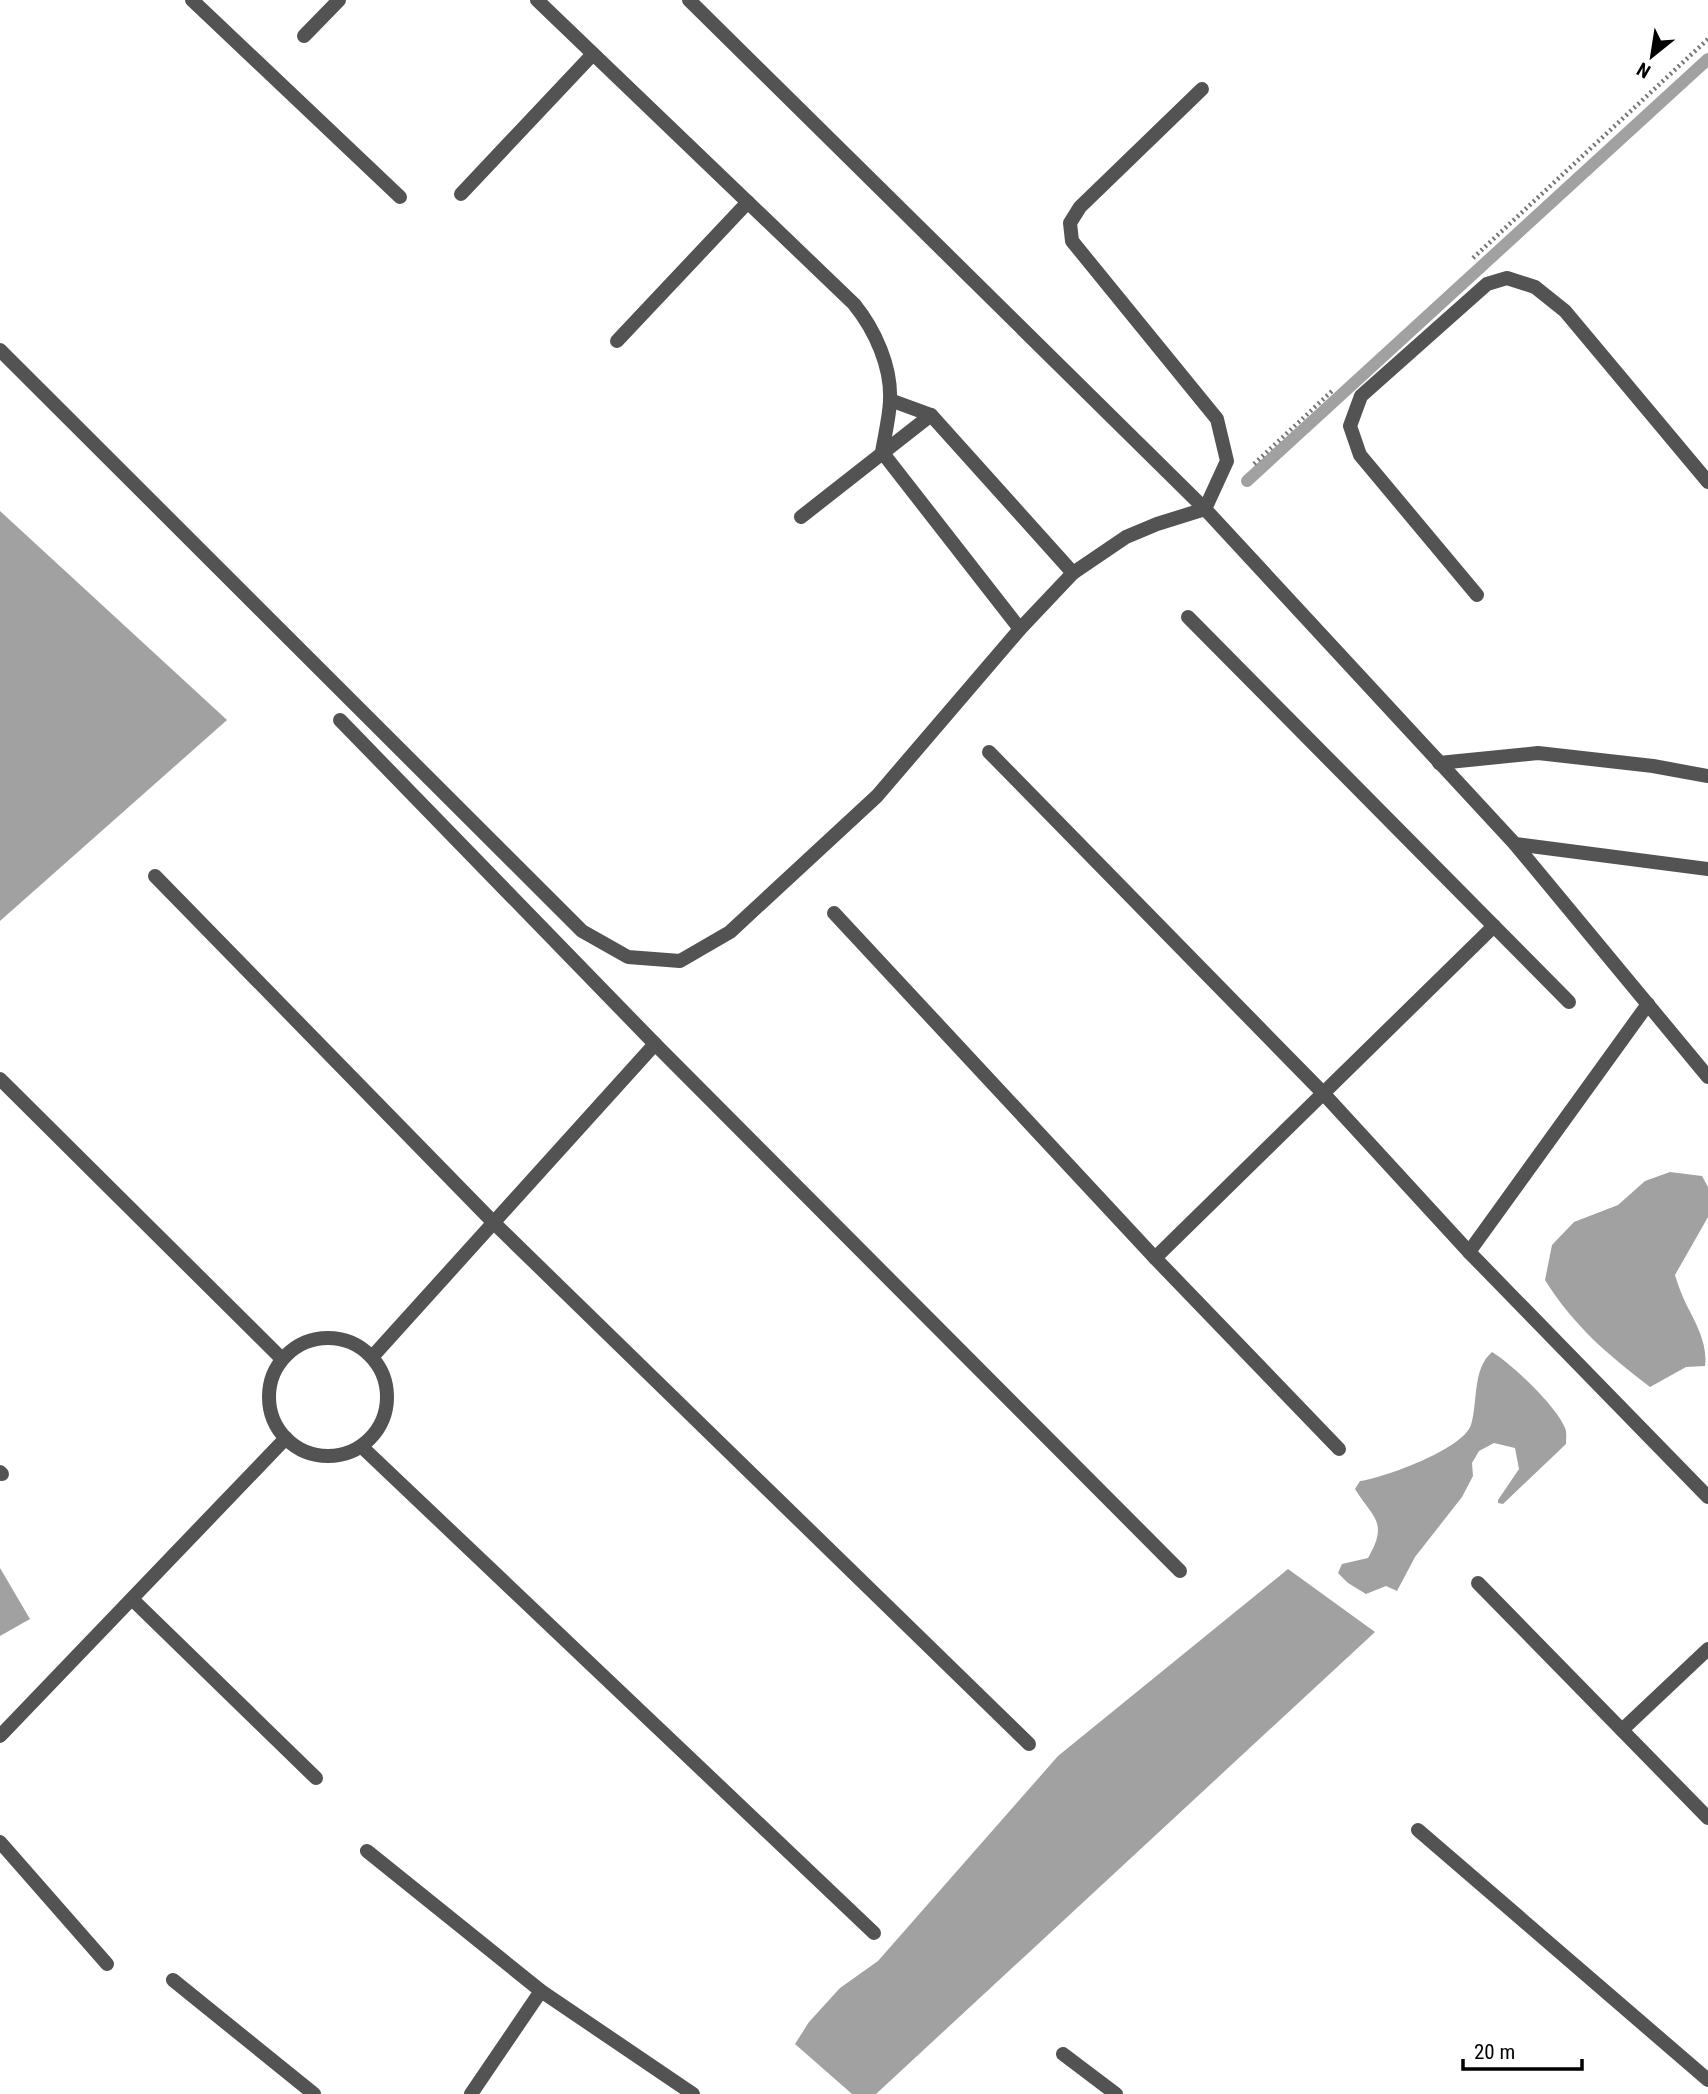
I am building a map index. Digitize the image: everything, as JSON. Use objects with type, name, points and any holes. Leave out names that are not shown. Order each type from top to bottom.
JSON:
[{"type":"street","points":[[192,0],[400,197]]},
{"type":"street","points":[[304,36],[339,0]]},
{"type":"street","points":[[537,0],[854,304],[869,323],[886,370],[890,400],[882,452],[1020,629]]},
{"type":"street","points":[[689,0],[1205,509],[1515,845],[1708,1077]]},
{"type":"street","points":[[461,194],[593,54]]},
{"type":"street","points":[[0,350],[582,932],[628,957],[680,961],[730,932],[877,796],[1020,629],[1073,573],[1126,537],[1205,509],[1227,461],[1217,419],[1072,241],[1070,223],[1080,206],[1202,89]]},
{"type":"street","points":[[617,341],[748,202]]},
{"type":"street","points":[[1477,594],[1360,455],[1350,426],[1361,396],[1487,284],[1507,278],[1525,284],[1535,288],[1565,311],[1708,482]]},
{"type":"street","points":[[890,400],[931,415],[1073,573]]},
{"type":"street","points":[[801,517],[931,415]]},
{"type":"street","points":[[1188,617],[1569,1002]]},
{"type":"street","points":[[340,720],[655,1045],[1180,1571]]},
{"type":"street","points":[[989,752],[1323,1093],[1469,1252],[1708,1497]]},
{"type":"street","points":[[1439,763],[1538,753],[1653,766],[1708,776]]},
{"type":"street","points":[[1515,845],[1708,869]]},
{"type":"street","points":[[155,876],[494,1223],[1029,1744]]},
{"type":"street","points":[[834,913],[1155,1258],[1339,1449]]},
{"type":"street","points":[[1155,1258],[1494,926]]},
{"type":"street","points":[[1469,1252],[1648,1004]]},
{"type":"street","points":[[373,1356],[655,1045]]},
{"type":"street","points":[[0,1079],[281,1359]]},
{"type":"street","points":[[309,1339],[344,1339],[373,1356],[388,1388],[384,1421],[362,1447],[330,1457],[296,1448],[273,1423],[268,1389],[281,1359],[309,1339]]},
{"type":"street","points":[[0,1736],[286,1438]]},
{"type":"street","points":[[362,1447],[874,1933]]},
{"type":"street","points":[[1478,1583],[1708,1818]]},
{"type":"street","points":[[133,1600],[316,1778]]},
{"type":"street","points":[[1622,1730],[1708,1649]]},
{"type":"street","points":[[1418,1830],[1708,2080]]},
{"type":"street","points":[[0,1842],[107,1964]]},
{"type":"street","points":[[367,1851],[541,1991],[693,2094]]},
{"type":"street","points":[[173,1980],[314,2094]]},
{"type":"street","points":[[471,2094],[541,1991]]},
{"type":"street","points":[[1063,2054],[1116,2094]]},
{"type":"shaded area","points":[[0,511],[227,720],[0,921]]},
{"type":"shaded area","points":[[1670,1172],[1702,1176],[1708,1187],[1708,1217],[1675,1275],[1700,1334],[1705,1350],[1705,1366],[1686,1367],[1650,1387],[1592,1338],[1545,1280],[1552,1245],[1574,1222],[1618,1205],[1645,1181]]},
{"type":"shaded area","points":[[1492,1352],[1522,1376],[1553,1409],[1566,1430],[1566,1444],[1503,1504],[1498,1503],[1498,1500],[1519,1469],[1515,1448],[1494,1443],[1479,1451],[1472,1463],[1473,1476],[1462,1497],[1415,1557],[1397,1591],[1386,1586],[1366,1594],[1338,1573],[1342,1564],[1368,1558],[1377,1536],[1378,1528],[1373,1514],[1355,1489],[1360,1481],[1422,1461],[1465,1434],[1471,1425],[1481,1367]]},
{"type":"shaded area","points":[[0,1568],[30,1619],[0,1636]]},
{"type":"shaded area","points":[[1288,1569],[1375,1632],[876,2094],[852,2094],[795,2044],[809,2022],[840,1988],[878,1961],[1058,1756]]},
{"type":"waterway","points":[[1247,481],[1708,59]]}]
